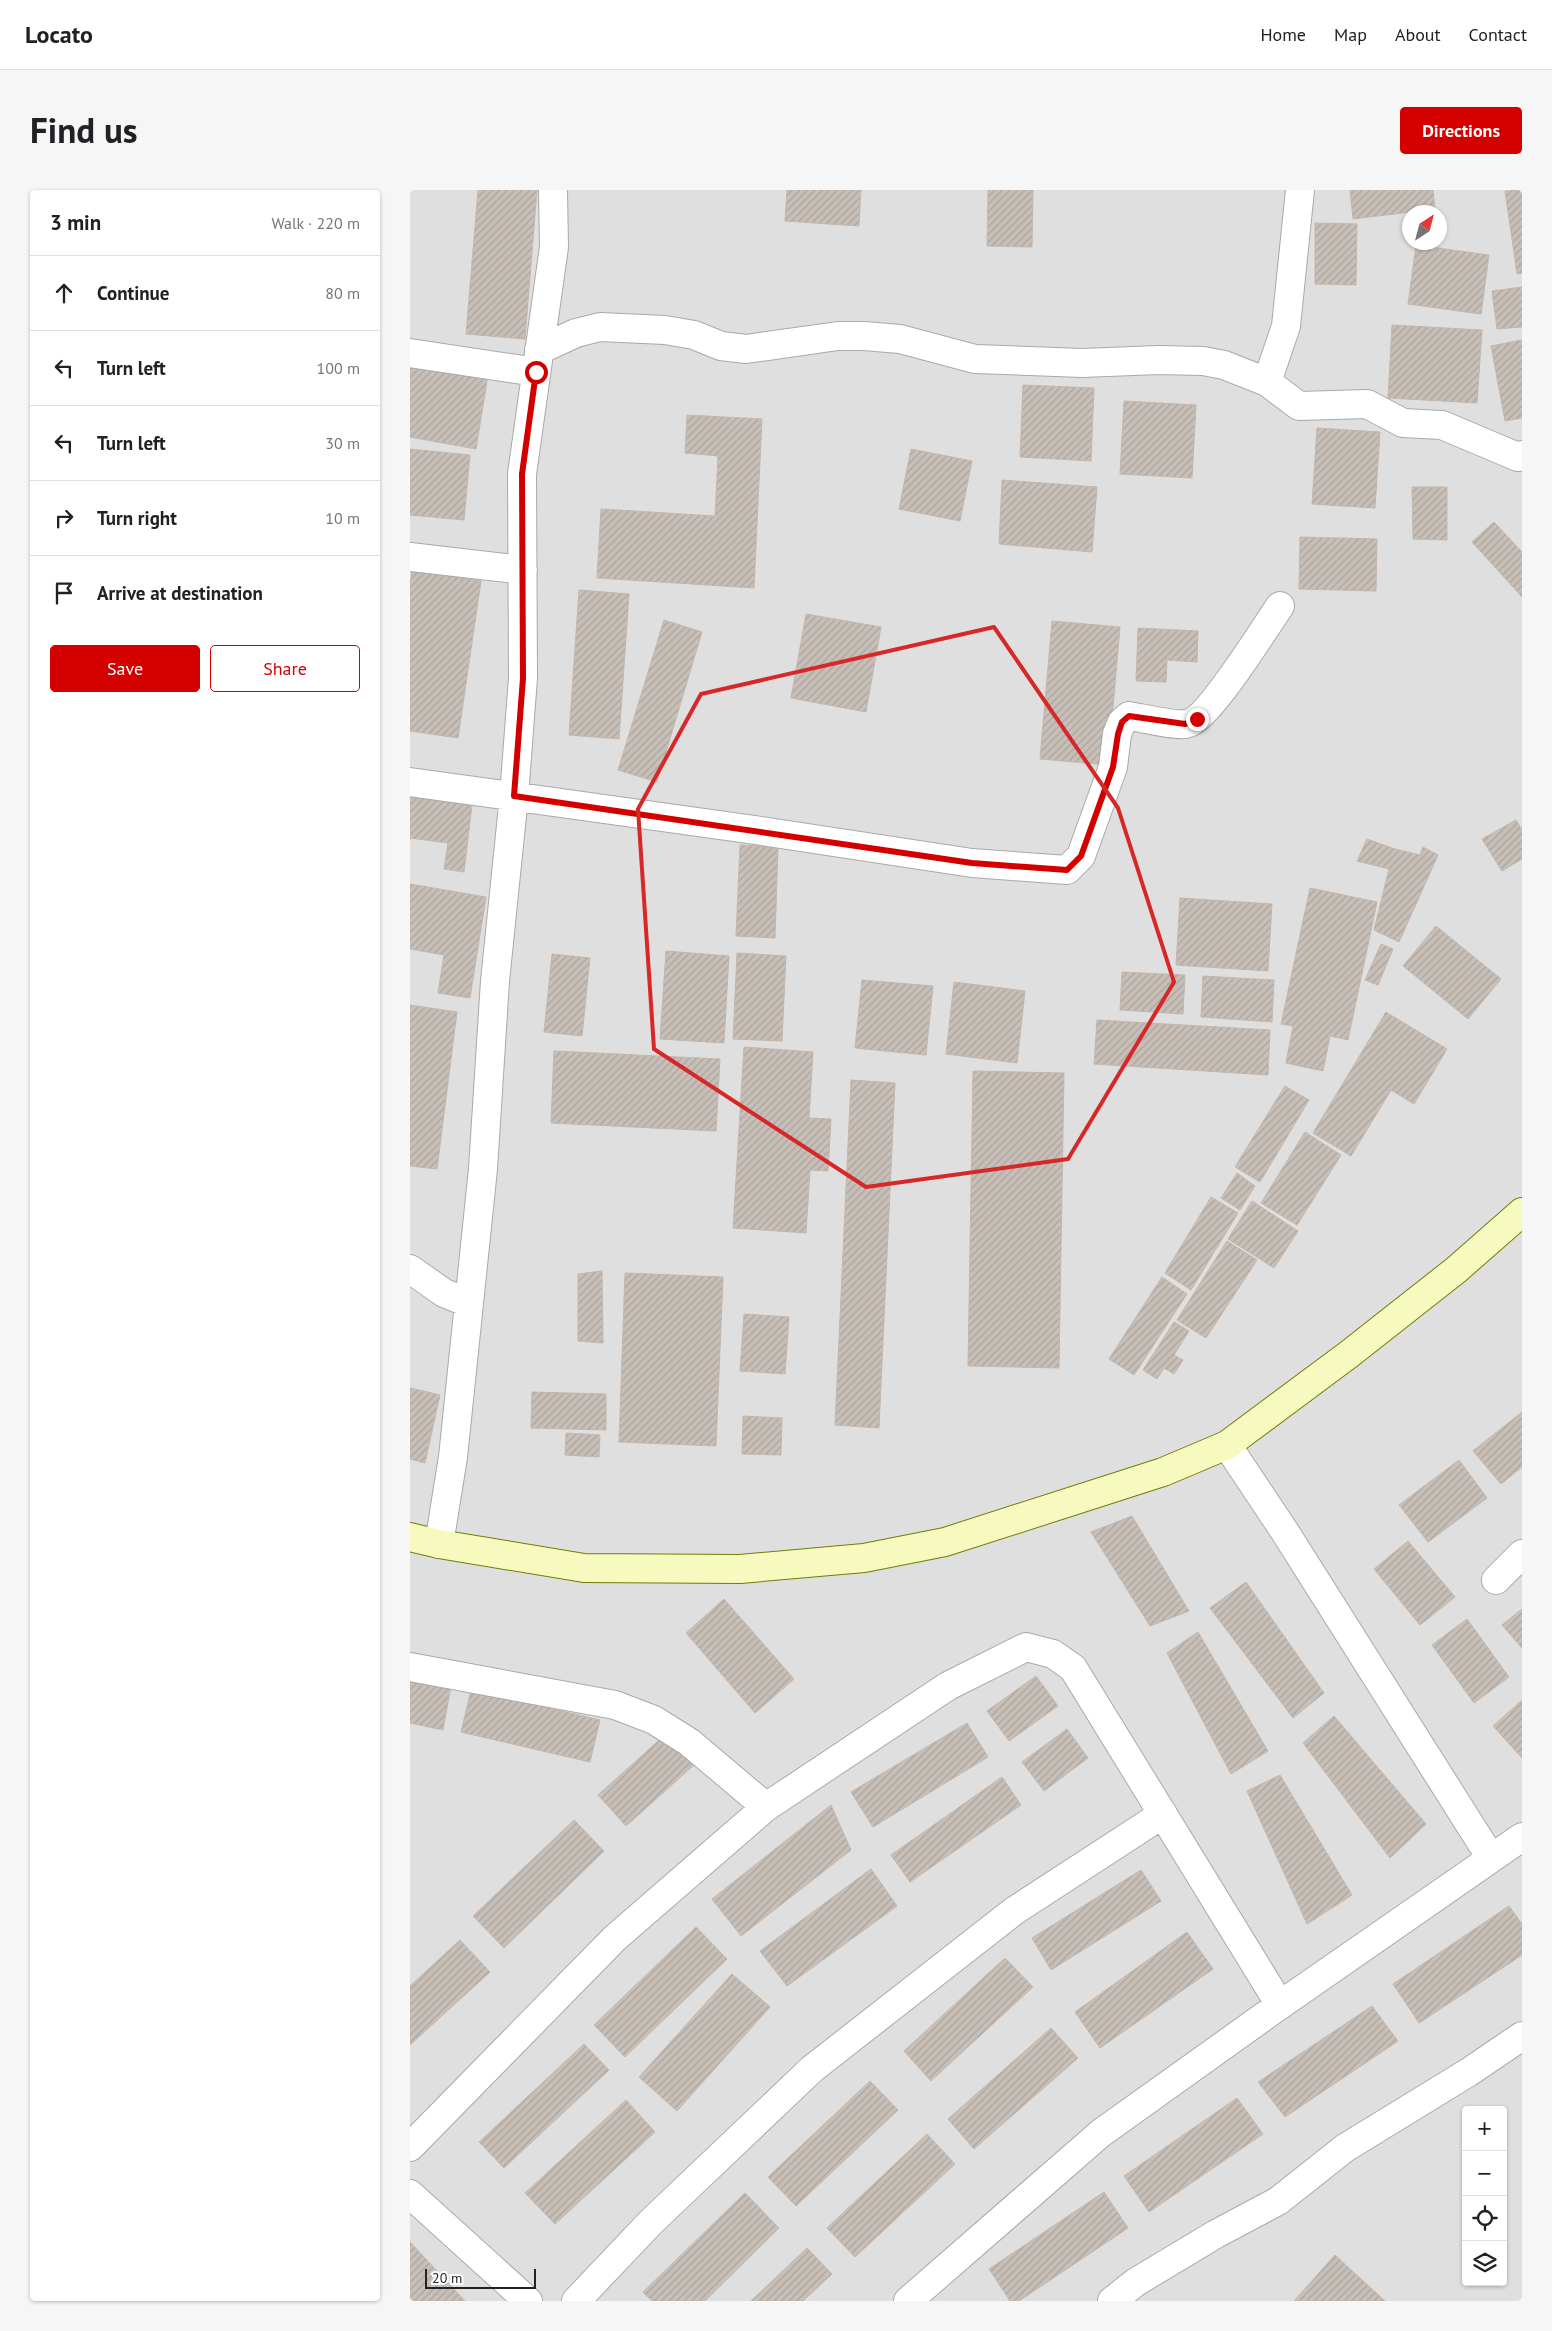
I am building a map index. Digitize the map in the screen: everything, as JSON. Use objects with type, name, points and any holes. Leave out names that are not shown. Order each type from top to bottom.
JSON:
[{"type":"main road","points":[[410,1536],[440,1544],[584,1568],[740,1569],[864,1558],[955,1539],[1163,1472],[1228,1445],[1348,1355],[1456,1270],[1522,1212]]},
{"type":"street","points":[[440,1544],[452,1457],[483,1169],[495,981],[514,796],[523,678],[522,474],[554,247],[553,190]]},
{"type":"street","points":[[1267,382],[1286,326],[1300,190]]},
{"type":"street","points":[[410,353],[538,361],[576,333],[600,327],[666,330],[694,335],[721,346],[746,349],[838,336],[864,336],[900,339],[975,359],[1082,363],[1159,360],[1203,361],[1224,365],[1267,382],[1299,406],[1367,404],[1403,423],[1442,425],[1518,457],[1522,455]]},
{"type":"street","points":[[410,557],[523,570]]},
{"type":"street","points":[[410,782],[972,863],[1067,870],[1081,856],[1113,767],[1118,734],[1122,722],[1129,716],[1185,724],[1197,719],[1241,664],[1280,606]]},
{"type":"street","points":[[410,1269],[444,1292],[469,1303]]},
{"type":"street","points":[[1228,1445],[1491,1858]]},
{"type":"street","points":[[1496,1580],[1522,1554]]},
{"type":"street","points":[[410,2147],[615,1938],[766,1807],[948,1686],[1026,1647],[1053,1654],[1073,1668],[1280,2005]]},
{"type":"street","points":[[410,1667],[615,1705],[654,1720],[690,1742],[766,1807]]},
{"type":"street","points":[[576,2301],[651,2222],[812,2069],[1014,1911],[1163,1814]]},
{"type":"street","points":[[908,2301],[1101,2133],[1280,2005],[1522,1837]]},
{"type":"street","points":[[1112,2301],[1144,2277],[1216,2234],[1278,2201],[1345,2148],[1469,2072],[1522,2036]]},
{"type":"street","points":[[410,2194],[528,2301]]},
{"type":"highlighted area","points":[[994,627],[1118,808],[1174,982],[1068,1159],[866,1187],[654,1049],[638,809],[701,694]]},
{"type":"shaded area","points":[[410,190],[1522,190],[1522,2301],[410,2301]]},
{"type":"building","points":[[478,190],[537,190],[525,339],[466,334]]},
{"type":"building","points":[[787,190],[861,190],[859,226],[785,221]]},
{"type":"building","points":[[988,190],[1033,190],[1032,247],[987,246]]},
{"type":"building","points":[[1350,190],[1433,190],[1435,205],[1402,205],[1402,213],[1353,219]]},
{"type":"building","points":[[1522,190],[1522,273],[1517,274],[1505,191]]},
{"type":"building","points":[[1315,223],[1357,224],[1356,285],[1315,284]]},
{"type":"building","points":[[1447,249],[1489,255],[1481,314],[1408,304],[1415,250]]},
{"type":"building","points":[[1522,287],[1522,327],[1497,329],[1492,291]]},
{"type":"building","points":[[1392,325],[1482,330],[1477,403],[1388,398]]},
{"type":"building","points":[[1522,340],[1522,418],[1505,421],[1491,346]]},
{"type":"building","points":[[410,362],[488,375],[476,449],[410,437]]},
{"type":"building","points":[[1023,385],[1094,388],[1091,461],[1020,457]]},
{"type":"building","points":[[1124,401],[1196,405],[1192,478],[1120,474]]},
{"type":"building","points":[[687,415],[762,419],[754,588],[597,578],[601,509],[715,516],[718,456],[685,453]]},
{"type":"building","points":[[1317,428],[1380,432],[1375,508],[1312,504]]},
{"type":"building","points":[[410,449],[470,455],[464,520],[410,515]]},
{"type":"building","points":[[911,449],[972,461],[960,521],[899,509]]},
{"type":"building","points":[[1002,480],[1097,487],[1092,552],[999,544]]},
{"type":"building","points":[[1412,487],[1447,487],[1447,540],[1413,539]]},
{"type":"building","points":[[1494,522],[1522,552],[1522,597],[1472,542]]},
{"type":"building","points":[[1300,537],[1377,539],[1376,591],[1299,589]]},
{"type":"building","points":[[412,570],[481,581],[458,738],[410,731],[410,587]]},
{"type":"building","points":[[579,590],[629,594],[619,739],[569,735]]},
{"type":"building","points":[[806,614],[881,627],[866,712],[791,698]]},
{"type":"building","points":[[664,620],[702,632],[657,782],[618,770]]},
{"type":"building","points":[[1052,621],[1120,627],[1108,765],[1040,759]]},
{"type":"building","points":[[1138,628],[1198,631],[1197,662],[1167,660],[1166,682],[1136,681]]},
{"type":"building","points":[[410,797],[472,805],[464,872],[444,869],[448,843],[410,838]]},
{"type":"building","points":[[1516,820],[1522,830],[1522,859],[1502,871],[1482,839]]},
{"type":"building","points":[[1367,839],[1420,855],[1423,847],[1438,855],[1399,942],[1374,930],[1389,869],[1357,861]]},
{"type":"building","points":[[740,845],[778,847],[775,938],[736,936]]},
{"type":"building","points":[[410,884],[486,897],[470,998],[438,993],[444,955],[410,949]]},
{"type":"building","points":[[1310,888],[1377,902],[1348,1040],[1330,1036],[1323,1071],[1286,1063],[1293,1026],[1281,1024]]},
{"type":"building","points":[[1180,898],[1272,904],[1268,971],[1176,965]]},
{"type":"building","points":[[1436,926],[1501,979],[1468,1019],[1403,966]]},
{"type":"building","points":[[1381,944],[1393,949],[1378,985],[1365,980]]},
{"type":"building","points":[[666,951],[729,956],[724,1043],[660,1039]]},
{"type":"building","points":[[737,953],[786,956],[782,1041],[733,1039]]},
{"type":"building","points":[[552,954],[590,958],[582,1036],[544,1032]]},
{"type":"building","points":[[1122,972],[1185,975],[1183,1014],[1120,1010]]},
{"type":"building","points":[[1203,976],[1274,980],[1272,1022],[1201,1017]]},
{"type":"building","points":[[862,980],[933,986],[926,1055],[855,1048]]},
{"type":"building","points":[[954,982],[1025,991],[1017,1063],[946,1054]]},
{"type":"building","points":[[410,1005],[457,1012],[437,1169],[410,1166]]},
{"type":"building","points":[[1386,1012],[1447,1049],[1414,1104],[1391,1090],[1351,1156],[1313,1133]]},
{"type":"building","points":[[1097,1020],[1270,1030],[1268,1075],[1094,1064]]},
{"type":"building","points":[[744,1047],[813,1052],[809,1118],[831,1119],[828,1171],[810,1170],[806,1233],[733,1228]]},
{"type":"building","points":[[554,1051],[720,1059],[716,1131],[551,1123]]},
{"type":"building","points":[[973,1071],[1064,1073],[1059,1368],[968,1366]]},
{"type":"building","points":[[851,1080],[895,1083],[879,1428],[835,1425]]},
{"type":"building","points":[[1285,1086],[1309,1100],[1260,1182],[1235,1167]]},
{"type":"building","points":[[1305,1132],[1341,1155],[1297,1225],[1261,1203]]},
{"type":"building","points":[[1237,1173],[1255,1186],[1240,1210],[1221,1198]]},
{"type":"building","points":[[1211,1197],[1238,1213],[1191,1290],[1165,1273]]},
{"type":"building","points":[[1252,1201],[1298,1231],[1274,1268],[1228,1239]]},
{"type":"building","points":[[1227,1241],[1257,1260],[1206,1338],[1177,1320]]},
{"type":"building","points":[[602,1271],[603,1343],[578,1341],[578,1274]]},
{"type":"building","points":[[625,1273],[723,1277],[716,1446],[619,1442]]},
{"type":"building","points":[[1162,1277],[1187,1294],[1134,1375],[1109,1359]]},
{"type":"building","points":[[744,1314],[789,1317],[785,1374],[740,1371]]},
{"type":"building","points":[[1174,1322],[1189,1331],[1174,1355],[1183,1360],[1174,1374],[1164,1368],[1157,1379],[1143,1370]]},
{"type":"building","points":[[410,1388],[440,1395],[425,1463],[410,1459]]},
{"type":"building","points":[[532,1392],[606,1394],[606,1430],[531,1428]]},
{"type":"building","points":[[1522,1412],[1522,1467],[1501,1484],[1473,1451]]},
{"type":"building","points":[[743,1416],[782,1418],[781,1455],[742,1454]]},
{"type":"building","points":[[566,1433],[600,1435],[599,1457],[565,1455]]},
{"type":"building","points":[[1459,1460],[1487,1498],[1428,1542],[1399,1505]]},
{"type":"building","points":[[1132,1516],[1189,1611],[1150,1626],[1091,1532]]},
{"type":"building","points":[[1408,1541],[1455,1597],[1420,1625],[1374,1569]]},
{"type":"building","points":[[1246,1582],[1324,1693],[1293,1718],[1210,1608]]},
{"type":"building","points":[[724,1599],[794,1679],[755,1713],[686,1633]]},
{"type":"building","points":[[1522,1609],[1522,1648],[1502,1625]]},
{"type":"building","points":[[1467,1619],[1509,1677],[1474,1703],[1432,1645]]},
{"type":"building","points":[[1198,1632],[1268,1751],[1231,1774],[1167,1653]]},
{"type":"building","points":[[1036,1676],[1058,1706],[1009,1741],[987,1711]]},
{"type":"building","points":[[410,1678],[451,1686],[443,1730],[410,1723]]},
{"type":"building","points":[[471,1690],[600,1720],[590,1762],[461,1732]]},
{"type":"building","points":[[1522,1700],[1522,1758],[1493,1726]]},
{"type":"building","points":[[1334,1716],[1426,1824],[1390,1858],[1303,1743]]},
{"type":"building","points":[[967,1723],[988,1757],[873,1827],[851,1792]]},
{"type":"building","points":[[1067,1729],[1088,1758],[1044,1791],[1022,1762]]},
{"type":"building","points":[[666,1734],[694,1765],[626,1826],[598,1795]]},
{"type":"building","points":[[1280,1775],[1352,1895],[1307,1924],[1247,1791]]},
{"type":"building","points":[[1002,1777],[1021,1805],[910,1882],[891,1855]]},
{"type":"building","points":[[831,1805],[851,1850],[741,1936],[712,1899]]},
{"type":"building","points":[[574,1820],[604,1851],[504,1948],[473,1916]]},
{"type":"building","points":[[871,1869],[897,1906],[787,1986],[760,1951]]},
{"type":"building","points":[[1141,1870],[1161,1901],[1051,1970],[1032,1938]]},
{"type":"building","points":[[1509,1906],[1522,1924],[1522,1955],[1419,2023],[1393,1984]]},
{"type":"building","points":[[696,1927],[727,1959],[625,2057],[594,2025]]},
{"type":"building","points":[[1187,1932],[1213,1969],[1100,2048],[1075,2012]]},
{"type":"building","points":[[460,1940],[490,1972],[410,2045],[410,1986]]},
{"type":"building","points":[[1005,1958],[1033,1987],[931,2081],[904,2051]]},
{"type":"building","points":[[732,1974],[770,2007],[677,2111],[639,2077]]},
{"type":"building","points":[[1372,2006],[1398,2041],[1285,2117],[1258,2082]]},
{"type":"building","points":[[1051,2028],[1078,2058],[974,2149],[948,2119]]},
{"type":"building","points":[[584,2044],[609,2070],[504,2168],[479,2142]]},
{"type":"building","points":[[870,2081],[898,2110],[796,2206],[768,2177]]},
{"type":"building","points":[[1237,2098],[1263,2134],[1149,2212],[1124,2176]]},
{"type":"building","points":[[626,2100],[655,2132],[555,2224],[525,2193]]},
{"type":"building","points":[[927,2134],[955,2164],[855,2257],[827,2228]]},
{"type":"building","points":[[1104,2192],[1128,2228],[1019,2301],[1010,2301],[989,2269]]},
{"type":"building","points":[[745,2193],[779,2228],[705,2301],[652,2301],[643,2292]]},
{"type":"building","points":[[410,2242],[465,2301],[410,2301]]},
{"type":"building","points":[[807,2248],[832,2274],[803,2301],[751,2301]]},
{"type":"building","points":[[1335,2255],[1385,2301],[1294,2301]]},
{"type":"route","points":[[536,372],[522,474],[523,678],[514,796],[972,863],[1067,870],[1081,856],[1113,767],[1118,734],[1122,722],[1129,716],[1185,724],[1197,719]]}]
